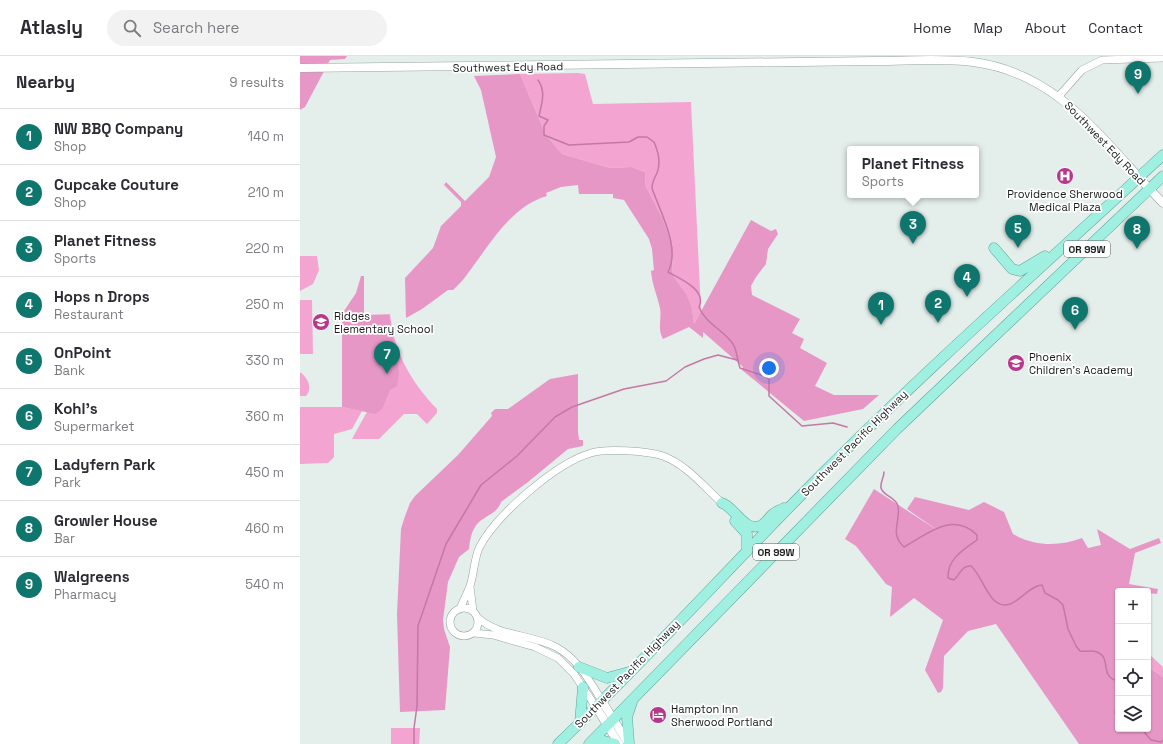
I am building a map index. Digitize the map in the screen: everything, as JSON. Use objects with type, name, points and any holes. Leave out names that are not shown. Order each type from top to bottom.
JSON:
[{"type":"highway","name":"Southwest Pacific Highway","points":[[558,744],[599,704],[747,550],[902,395],[1051,256],[1163,155]]},
{"type":"highway","name":"Southwest Pacific Highway","points":[[589,744],[893,434],[1163,176]]},
{"type":"highway","points":[[994,248],[1012,269],[1020,271],[1026,270],[1042,257],[1051,256]]},
{"type":"highway","points":[[722,503],[726,505],[744,523],[754,527],[762,525],[772,514],[793,504]]},
{"type":"highway","points":[[722,503],[721,507],[747,534],[747,550]]},
{"type":"highway","points":[[579,666],[607,678],[629,672]]},
{"type":"highway","points":[[580,723],[583,687]]},
{"type":"highway","points":[[626,744],[627,717],[632,700]]},
{"type":"highway","points":[[589,744],[604,742],[615,744]]},
{"type":"main road","name":"Southwest Edy Road","points":[[300,68],[959,61],[987,64],[1016,73],[1032,80],[1059,96],[1081,115],[1163,203]]},
{"type":"main road","points":[[599,704],[626,744]]},
{"type":"street","points":[[1059,96],[1082,70],[1102,60],[1163,58]]},
{"type":"street","points":[[599,704],[563,662],[542,649],[493,635],[474,633],[463,637],[457,635],[452,630],[451,617],[460,608],[470,587],[479,549],[493,526],[511,508],[551,474],[590,453],[644,452],[662,456],[686,470],[722,503]]},
{"type":"street","points":[[470,587],[473,611]]},
{"type":"street","points":[[460,608],[469,608],[478,618],[492,628],[556,648],[579,666],[599,704]]},
{"type":"street","points":[[474,633],[478,626],[478,618]]},
{"type":"shaded area","points":[[300,56],[347,56],[345,59],[330,60],[305,107],[300,110]]},
{"type":"shaded area","points":[[520,74],[585,74],[593,104],[691,102],[701,311],[694,324],[692,308],[687,295],[672,274],[673,247],[662,217],[646,187],[645,172],[631,167],[610,168],[562,154],[546,135]]},
{"type":"shaded area","points":[[520,74],[546,135],[562,154],[610,168],[631,167],[645,172],[646,187],[662,217],[673,247],[672,274],[687,295],[692,308],[694,324],[751,220],[771,231],[776,229],[778,234],[768,249],[766,264],[751,286],[752,295],[800,319],[792,333],[804,339],[800,348],[827,363],[815,386],[834,395],[879,395],[863,409],[804,421],[742,370],[743,367],[703,332],[703,338],[689,327],[663,339],[660,331],[660,308],[653,285],[651,271],[654,270],[652,249],[649,239],[624,200],[613,198],[613,194],[579,194],[578,185],[561,187],[546,193],[547,196],[533,202],[521,210],[499,231],[462,281],[453,290],[448,290],[422,309],[406,318],[405,278],[433,248],[441,226],[461,206],[461,202],[444,185],[446,182],[465,201],[489,177],[496,157],[481,90],[474,76]]},
{"type":"shaded area","points":[[300,256],[317,256],[319,270],[313,284],[300,291]]},
{"type":"shaded area","points":[[361,276],[364,276],[364,315],[389,315],[399,373],[397,386],[390,390],[382,409],[375,414],[342,407],[342,314],[356,293]]},
{"type":"shaded area","points":[[300,300],[312,300],[313,354],[300,354]]},
{"type":"shaded area","points":[[390,314],[395,341],[405,366],[419,388],[437,409],[437,413],[427,424],[417,414],[404,414],[379,439],[352,439],[368,410],[364,315]]},
{"type":"shaded area","points":[[300,372],[309,383],[309,390],[306,396],[300,396]]},
{"type":"shaded area","points":[[578,374],[578,431],[579,440],[583,440],[583,446],[568,449],[501,502],[494,512],[478,523],[472,532],[469,549],[459,557],[448,582],[443,620],[444,629],[450,647],[445,710],[400,712],[397,614],[401,529],[410,503],[415,496],[458,455],[492,416],[491,413],[495,409],[508,409],[550,379]]},
{"type":"shaded area","points":[[300,407],[342,407],[362,411],[352,429],[334,434],[334,457],[328,463],[300,464]]},
{"type":"shaded area","points":[[874,489],[940,532],[907,509],[915,497],[969,510],[984,502],[1004,512],[1013,534],[1038,543],[1056,544],[1082,538],[1088,548],[1101,545],[1097,529],[1130,549],[1159,538],[1161,543],[1135,553],[1129,584],[1158,589],[1157,594],[1151,593],[1151,588],[1115,588],[1115,732],[1151,732],[1151,669],[1163,677],[1163,744],[1079,744],[996,624],[968,631],[944,656],[943,688],[941,692],[938,693],[925,670],[943,620],[914,598],[890,617],[892,587],[886,584],[856,546],[845,539]]},
{"type":"shaded area","points":[[1151,656],[1163,667],[1163,677],[1151,669]]},
{"type":"shaded area","points":[[391,728],[420,728],[419,744],[391,744]]},
{"type":"waterway","points":[[538,80],[543,93],[539,116],[548,120],[544,126],[544,135],[569,145],[629,142],[638,137],[647,137],[654,142],[658,153],[659,165],[652,188],[671,241],[672,252],[668,272],[686,282],[696,290],[699,295],[699,307],[705,317],[732,342],[740,368],[767,377],[769,380],[769,396],[802,426],[833,423],[847,427]]},
{"type":"waterway","points":[[414,744],[414,728],[417,706],[418,626],[446,544],[481,485],[517,456],[555,417],[572,407],[624,389],[666,381],[685,367],[718,355],[737,360]]},
{"type":"waterway","points":[[884,472],[881,488],[884,493],[897,503],[899,512],[896,532],[897,537],[904,547],[940,527],[959,525],[968,528],[977,535],[977,540],[957,555],[953,560],[948,571],[948,578],[954,580],[963,568],[971,566],[976,571],[992,598],[997,603],[1003,605],[1014,602],[1033,588],[1042,585],[1045,593],[1058,600],[1063,605],[1068,629],[1076,646],[1080,651],[1095,651],[1102,655],[1109,675],[1115,680]]},
{"type":"waterway","points":[[1145,732],[1151,740],[1161,742],[1163,740]]},
{"type":"place","name":"Walgreens","points":[[1138,94]]},
{"type":"place","name":"Providence Sherwood Medical Plaza","points":[[1065,176]]},
{"type":"place","name":"Planet Fitness","points":[[913,244]]},
{"type":"place","name":"OnPoint","points":[[1018,248]]},
{"type":"place","name":"Growler House","points":[[1137,249]]},
{"type":"place","name":"Hops n Drops","points":[[967,297]]},
{"type":"place","name":"Ridges Elementary School","points":[[321,322]]},
{"type":"place","name":"Cupcake Couture","points":[[938,323]]},
{"type":"place","name":"NW BBQ Company","points":[[881,325]]},
{"type":"place","name":"Kohl's","points":[[1075,330]]},
{"type":"place","name":"Phoenix Children's Academy","points":[[1016,363]]},
{"type":"place","name":"Ladyfern Park","points":[[387,374]]},
{"type":"place","name":"Hampton Inn Sherwood Portland","points":[[658,715]]}]
